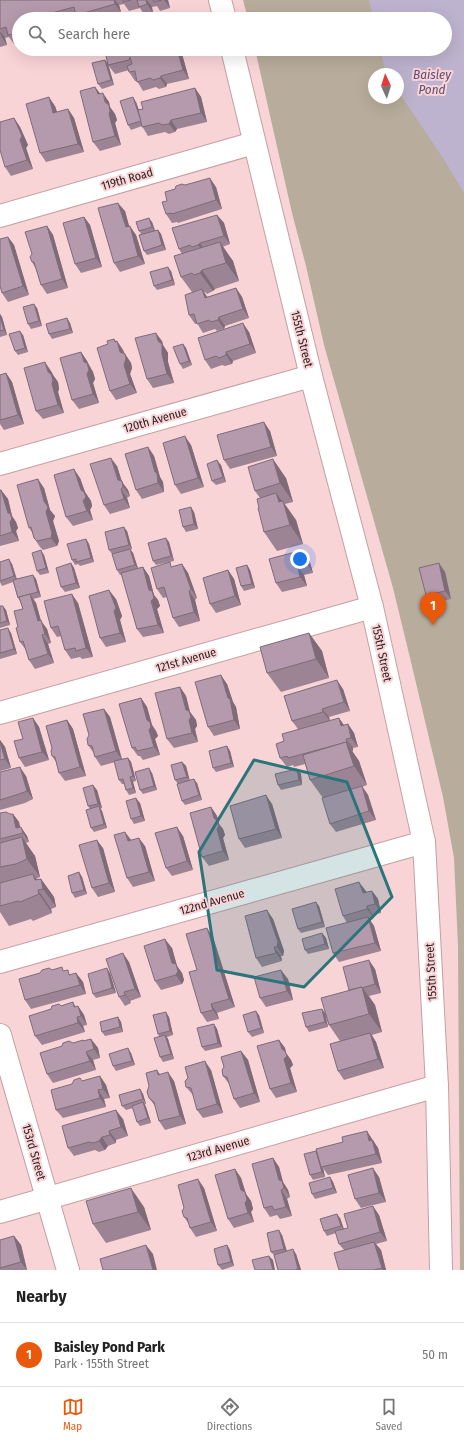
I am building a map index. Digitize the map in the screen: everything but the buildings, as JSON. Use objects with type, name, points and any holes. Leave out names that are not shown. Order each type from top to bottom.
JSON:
[{"type":"street","points":[[220,0],[223,12]]},
{"type":"street","name":"155th Street","points":[[234,56],[311,376],[372,607],[424,842],[437,1086],[441,1270]]},
{"type":"street","name":"119th Road","points":[[0,216],[254,143]]},
{"type":"street","name":"120th Avenue","points":[[0,464],[311,376]]},
{"type":"street","name":"121st Avenue","points":[[0,713],[372,607]]},
{"type":"street","name":"122nd Avenue","points":[[0,962],[424,842]]},
{"type":"street","name":"153rd Street","points":[[0,1035],[68,1270]]},
{"type":"street","name":"123rd Avenue","points":[[0,1212],[437,1086]]},
{"type":"highlighted area","points":[[254,760],[347,782],[392,897],[304,987],[217,970],[199,852]]},
{"type":"shaded area","points":[[243,0],[464,0],[464,1270],[460,1270],[458,946],[454,858],[443,797],[393,588],[324,345],[292,213],[257,56],[452,56],[452,12],[246,12]]},
{"type":"water","name":"Baisley Pond","points":[[369,0],[464,0],[464,193],[445,161],[404,100],[404,68],[385,68],[382,56],[452,56],[452,12],[372,12]]},
{"type":"place","name":"Baisley Pond Park","points":[[433,625]]}]
